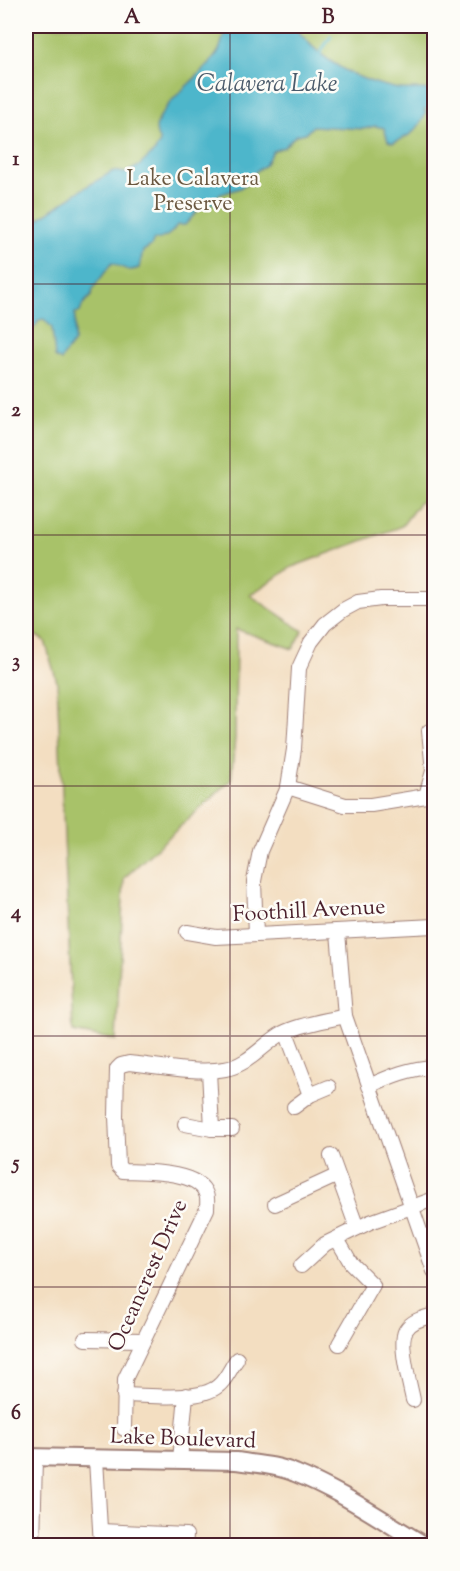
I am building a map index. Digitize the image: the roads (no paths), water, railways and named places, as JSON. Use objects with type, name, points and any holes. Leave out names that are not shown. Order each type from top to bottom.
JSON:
[{"type":"main road","name":"Lake Boulevard","points":[[30,1458],[236,1461],[294,1472],[327,1487],[426,1545]]},
{"type":"street","points":[[256,935],[254,881],[260,851],[288,787],[294,749],[299,668],[310,642],[325,624],[358,603],[381,599],[435,599]]},
{"type":"street","points":[[288,787],[345,805],[371,806],[426,796],[433,771],[429,731]]},
{"type":"street","name":"Foothill Avenue","points":[[187,932],[216,937],[435,926]]},
{"type":"street","points":[[338,932],[345,1016],[435,1271]]},
{"type":"street","points":[[212,1129],[209,1071],[241,1064],[252,1057],[268,1041],[286,1032],[345,1016]]},
{"type":"street","points":[[286,1032],[310,1095]]},
{"type":"street","name":"Oceancrest Drive","points":[[124,1429],[125,1379],[207,1209],[206,1193],[201,1186],[178,1174],[121,1169],[118,1166],[117,1069],[129,1063],[209,1071]]},
{"type":"street","points":[[369,1086],[400,1072],[435,1067]]},
{"type":"street","points":[[294,1107],[310,1095],[329,1087]]},
{"type":"street","points":[[185,1124],[212,1129],[232,1129]]},
{"type":"street","points":[[331,1156],[336,1176],[357,1228]]},
{"type":"street","points":[[275,1204],[336,1176]]},
{"type":"street","points":[[301,1266],[326,1244],[357,1228],[435,1198]]},
{"type":"street","points":[[336,1239],[351,1263],[373,1285],[339,1344]]},
{"type":"street","points":[[412,1400],[402,1340],[406,1330],[418,1320],[435,1315]]},
{"type":"street","points":[[85,1339],[143,1340]]},
{"type":"street","points":[[123,1395],[208,1393],[220,1385],[237,1359]]},
{"type":"street","points":[[180,1460],[186,1395]]},
{"type":"street","points":[[30,1458],[29,1524],[33,1545]]},
{"type":"street","points":[[96,1459],[101,1545]]},
{"type":"street","points":[[101,1531],[186,1534],[185,1545]]},
{"type":"street","points":[[431,1545],[435,1540]]},
{"type":"water","name":"Calavera Lake","points":[[227,26],[294,26],[322,55],[356,76],[396,89],[429,90],[428,104],[424,110],[426,113],[413,132],[393,143],[388,141],[384,128],[375,126],[364,129],[313,126],[306,133],[296,135],[284,147],[273,151],[265,165],[255,172],[251,180],[240,188],[218,195],[214,203],[203,205],[185,225],[177,225],[167,236],[154,240],[151,246],[143,251],[139,268],[128,270],[112,263],[94,287],[80,312],[75,313],[74,342],[61,361],[55,357],[52,328],[44,319],[39,320],[32,329],[26,330],[26,228],[113,171],[126,173],[139,166],[155,151],[160,142],[156,129],[162,114],[176,96],[211,61],[219,49]]},
{"type":"waterway","points":[[319,55],[331,36]]},
{"type":"waterway","points":[[428,104],[434,105]]},
{"type":"park label","name":"Lake Calavera Preserve","points":[[193,192]]}]
